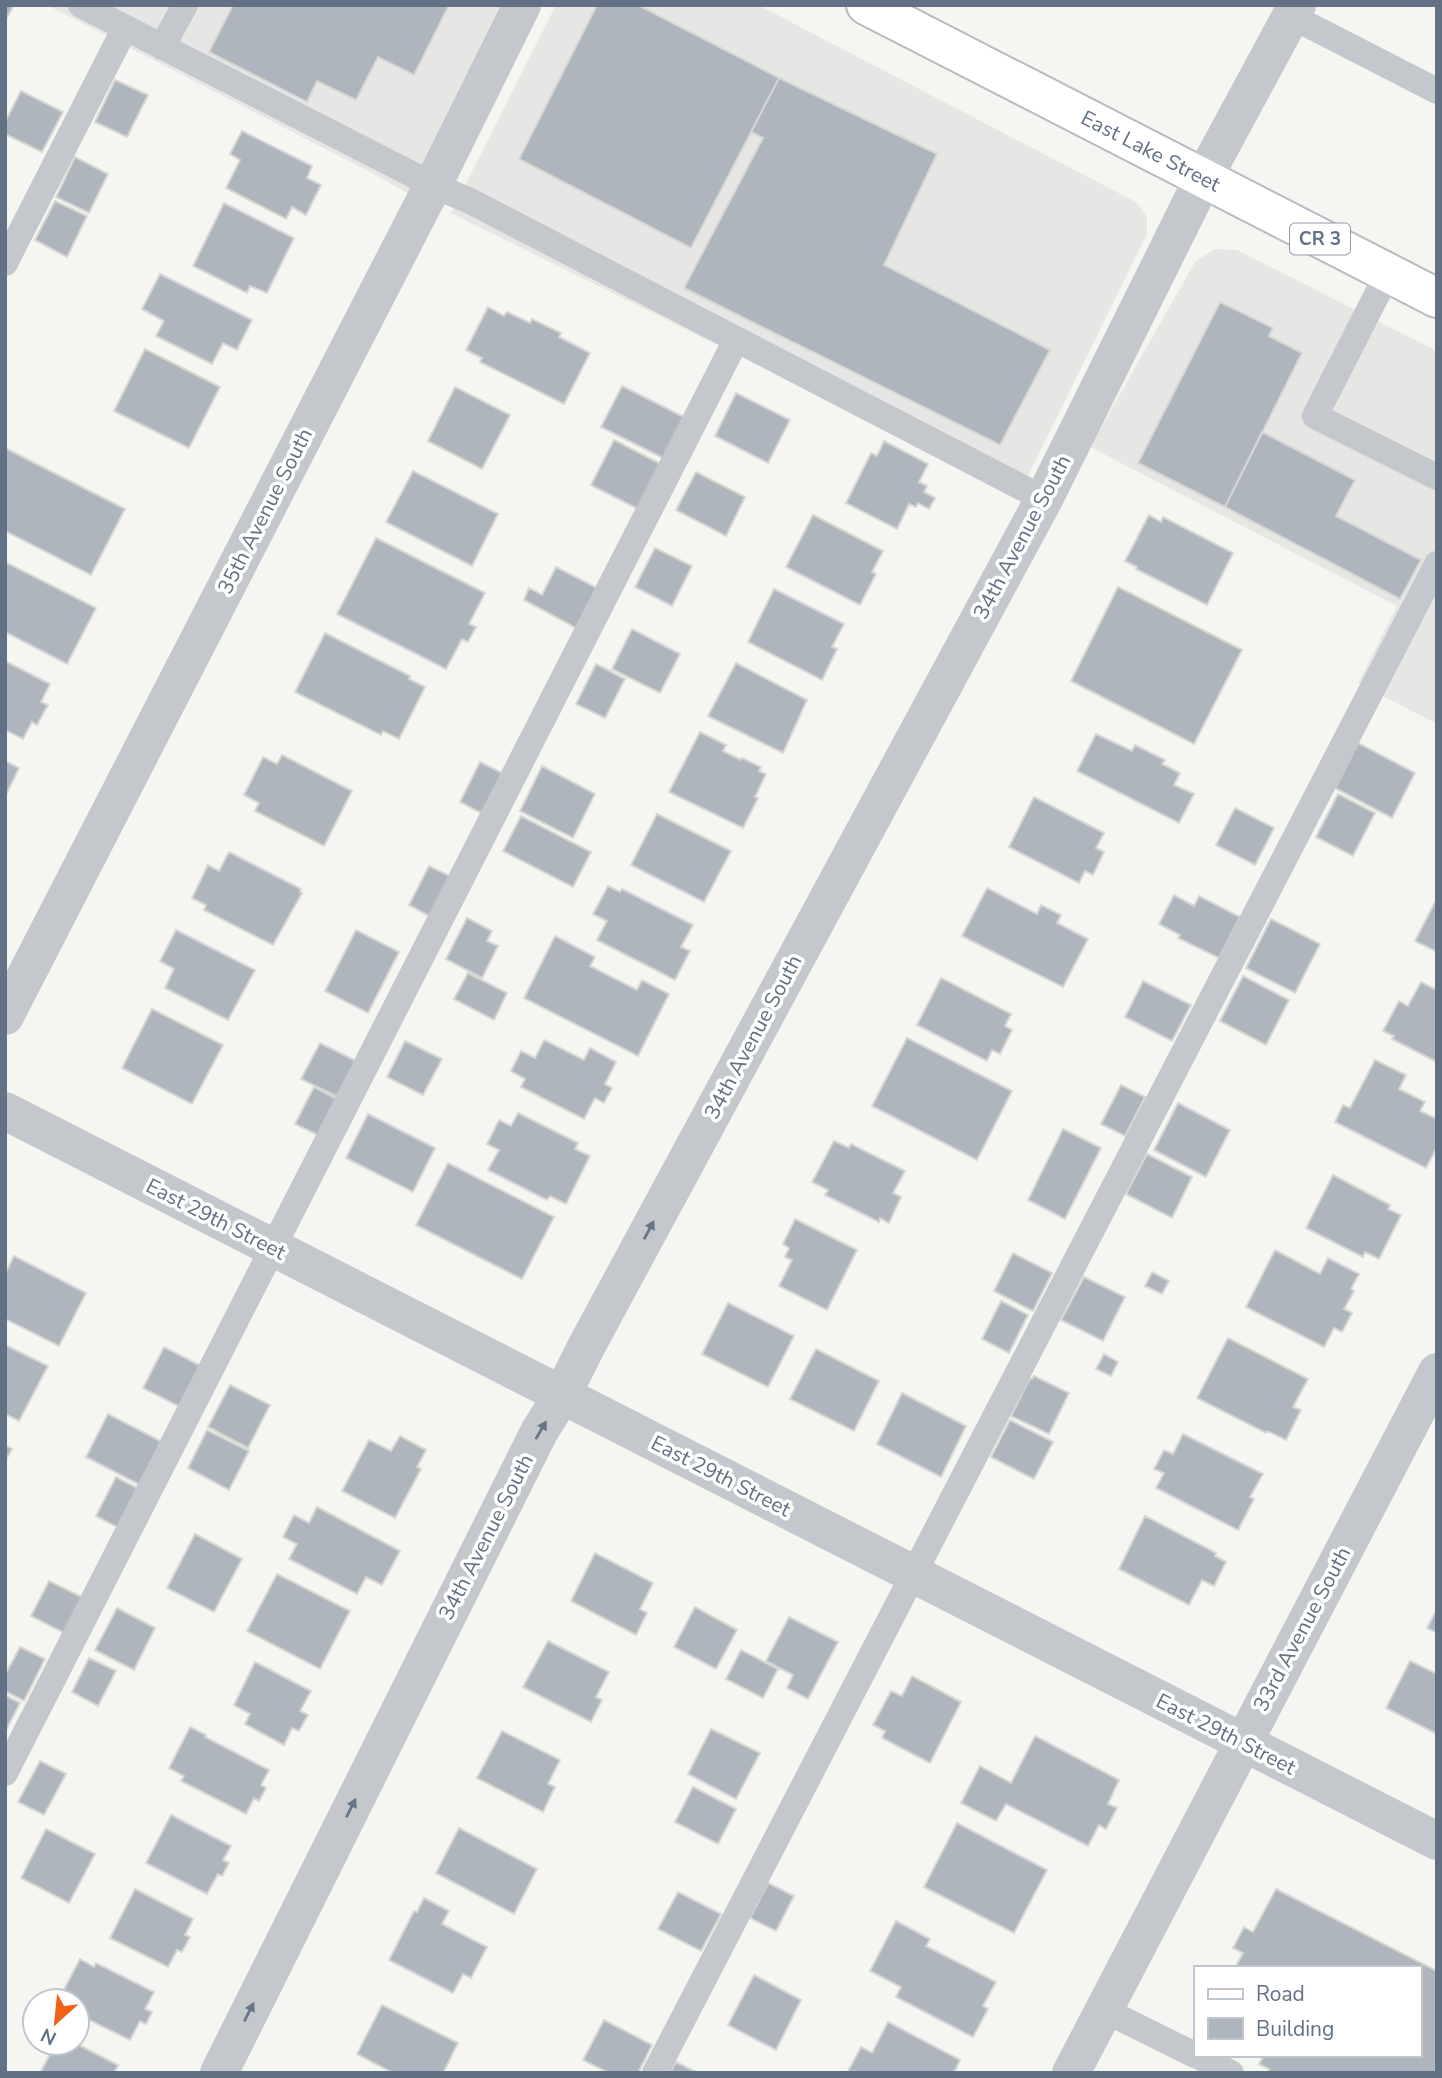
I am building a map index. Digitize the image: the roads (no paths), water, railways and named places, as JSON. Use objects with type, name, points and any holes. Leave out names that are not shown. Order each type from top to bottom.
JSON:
[{"type":"main road","name":"East Lake Street","points":[[866,5],[1437,298]]},
{"type":"street","name":"35th Avenue South","points":[[5,1016],[433,185],[522,5]]},
{"type":"street","name":"34th Avenue South","points":[[219,2073],[533,1444],[562,1395],[1044,499],[1203,179],[1294,11]]},
{"type":"street","name":"East 29th Street","points":[[5,1111],[1437,1841]]},
{"type":"street","name":"33rd Avenue South","points":[[1071,2073],[1437,1373]]},
{"type":"lane","points":[[80,5],[433,185],[470,201],[1044,499]]},
{"type":"lane","points":[[162,47],[185,5]]},
{"type":"lane","points":[[1294,11],[1437,91]]},
{"type":"lane","points":[[5,263],[125,28]]},
{"type":"lane","points":[[1388,273],[1315,415],[1437,477]]},
{"type":"lane","points":[[5,1773],[736,340]]},
{"type":"lane","points":[[655,2073],[1437,564]]},
{"type":"lane","points":[[1104,2010],[1194,2054]]},
{"type":"lane","points":[[1200,2057],[1231,2073]]}]
